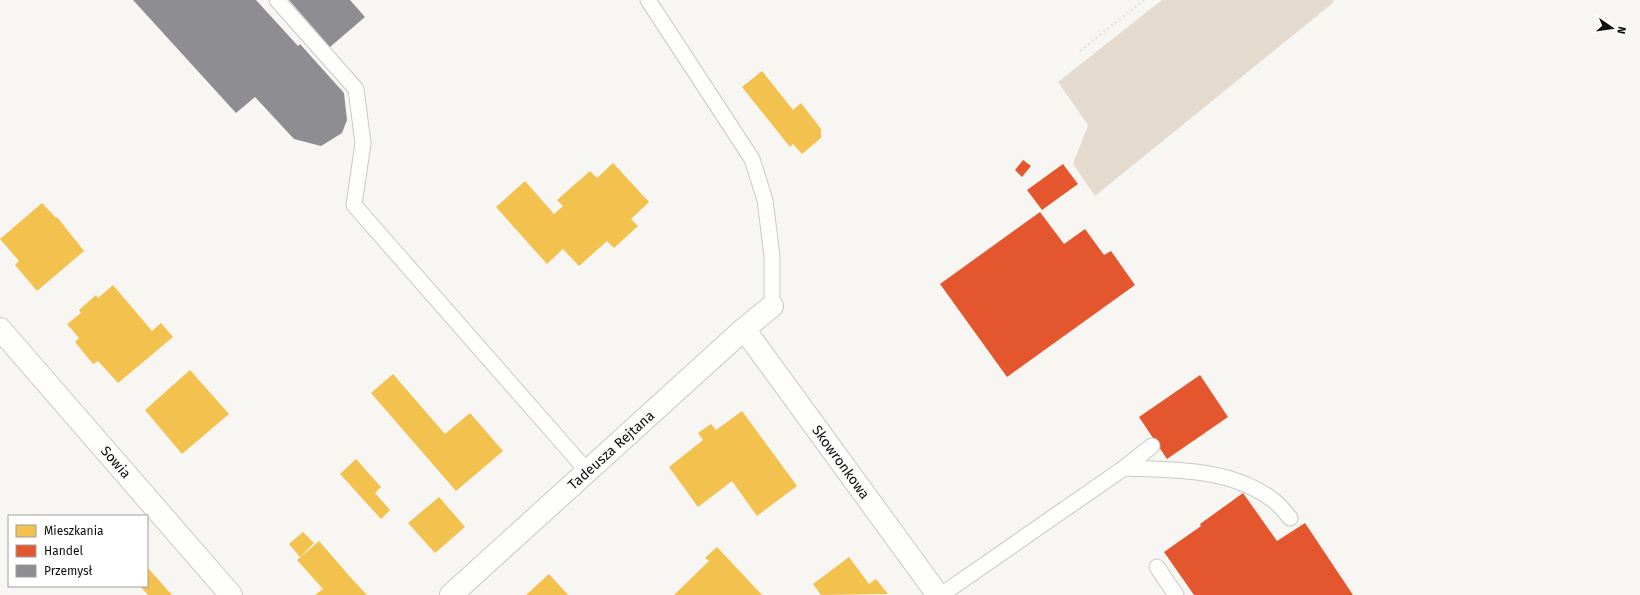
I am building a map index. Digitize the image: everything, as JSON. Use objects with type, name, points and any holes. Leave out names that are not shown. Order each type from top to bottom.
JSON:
[{"type":"street","name":"Tadeusza Rejtana","points":[[451,595],[744,329],[772,306]]},
{"type":"street","name":"Sowia","points":[[0,328],[231,595]]},
{"type":"street","name":"Skowronkowa","points":[[744,329],[939,595]]},
{"type":"lane","points":[[276,0],[356,89],[362,143],[354,205],[588,472]]},
{"type":"lane","points":[[648,0],[752,159],[765,200],[772,256],[772,306]]},
{"type":"lane","points":[[939,595],[1124,468],[1152,446]]},
{"type":"lane","points":[[1124,468],[1196,472],[1219,475],[1242,482],[1259,490],[1275,502],[1290,518]]},
{"type":"lane","points":[[1157,567],[1176,595]]},
{"type":"path","points":[[1080,51],[1144,0]]},
{"type":"shaded area","points":[[1162,0],[1333,0],[1334,2],[1095,196],[1073,164],[1088,125],[1058,82]]},
{"type":"building: Mieszkania","points":[[762,71],[793,110],[801,103],[821,129],[821,138],[802,154],[793,144],[790,147],[742,87]]},
{"type":"building: Mieszkania","points":[[613,163],[649,202],[631,219],[638,226],[614,248],[607,241],[579,266],[563,249],[547,264],[496,207],[525,181],[554,214],[563,206],[557,200],[590,171],[597,178]]},
{"type":"building: Mieszkania","points":[[42,203],[56,218],[57,217],[84,251],[37,291],[15,265],[19,261],[0,239]]},
{"type":"building: Mieszkania","points":[[113,285],[152,331],[161,323],[173,337],[118,383],[98,361],[93,364],[75,342],[79,338],[67,324],[81,313],[79,310],[96,295],[98,298]]},
{"type":"building: Mieszkania","points":[[190,370],[229,414],[182,454],[145,410]]},
{"type":"building: Mieszkania","points":[[393,374],[445,434],[470,413],[503,451],[456,491],[371,393]]},
{"type":"building: Mieszkania","points":[[742,411],[797,486],[757,516],[732,481],[698,507],[669,467],[703,440],[698,433],[711,424],[716,430]]},
{"type":"building: Mieszkania","points":[[356,459],[381,487],[375,493],[390,510],[381,519],[340,474]]},
{"type":"building: Mieszkania","points":[[439,497],[465,527],[435,553],[408,523]]},
{"type":"building: Mieszkania","points":[[303,532],[314,543],[300,557],[289,544]]},
{"type":"building: Mieszkania","points":[[319,541],[367,595],[315,595],[323,589],[297,560]]},
{"type":"building: Mieszkania","points":[[717,547],[762,595],[674,595],[709,561],[705,558]]},
{"type":"building: Mieszkania","points":[[849,557],[869,584],[876,579],[888,594],[821,595],[813,584]]},
{"type":"building: Mieszkania","points":[[148,568],[172,595],[148,595],[141,587],[148,587]]},
{"type":"building: Mieszkania","points":[[549,574],[568,595],[526,595]]},
{"type":"building: Handel","points":[[1023,160],[1031,166],[1022,177],[1015,170]]},
{"type":"building: Handel","points":[[1063,164],[1078,184],[1042,210],[1027,190]]},
{"type":"building: Handel","points":[[1040,212],[1064,244],[1085,229],[1104,255],[1111,251],[1135,285],[1007,377],[940,284]]},
{"type":"building: Handel","points":[[1200,375],[1228,417],[1167,459],[1139,417]]},
{"type":"building: Handel","points":[[1243,493],[1277,541],[1305,523],[1353,595],[1194,595],[1164,552],[1201,526],[1200,524]]},
{"type":"building: Przemysł","points":[[133,0],[256,0],[298,46],[300,44],[344,93],[347,120],[342,133],[321,146],[294,139],[255,97],[236,113]]},
{"type":"building: Przemysł","points":[[289,0],[350,0],[365,17],[330,47]]}]
